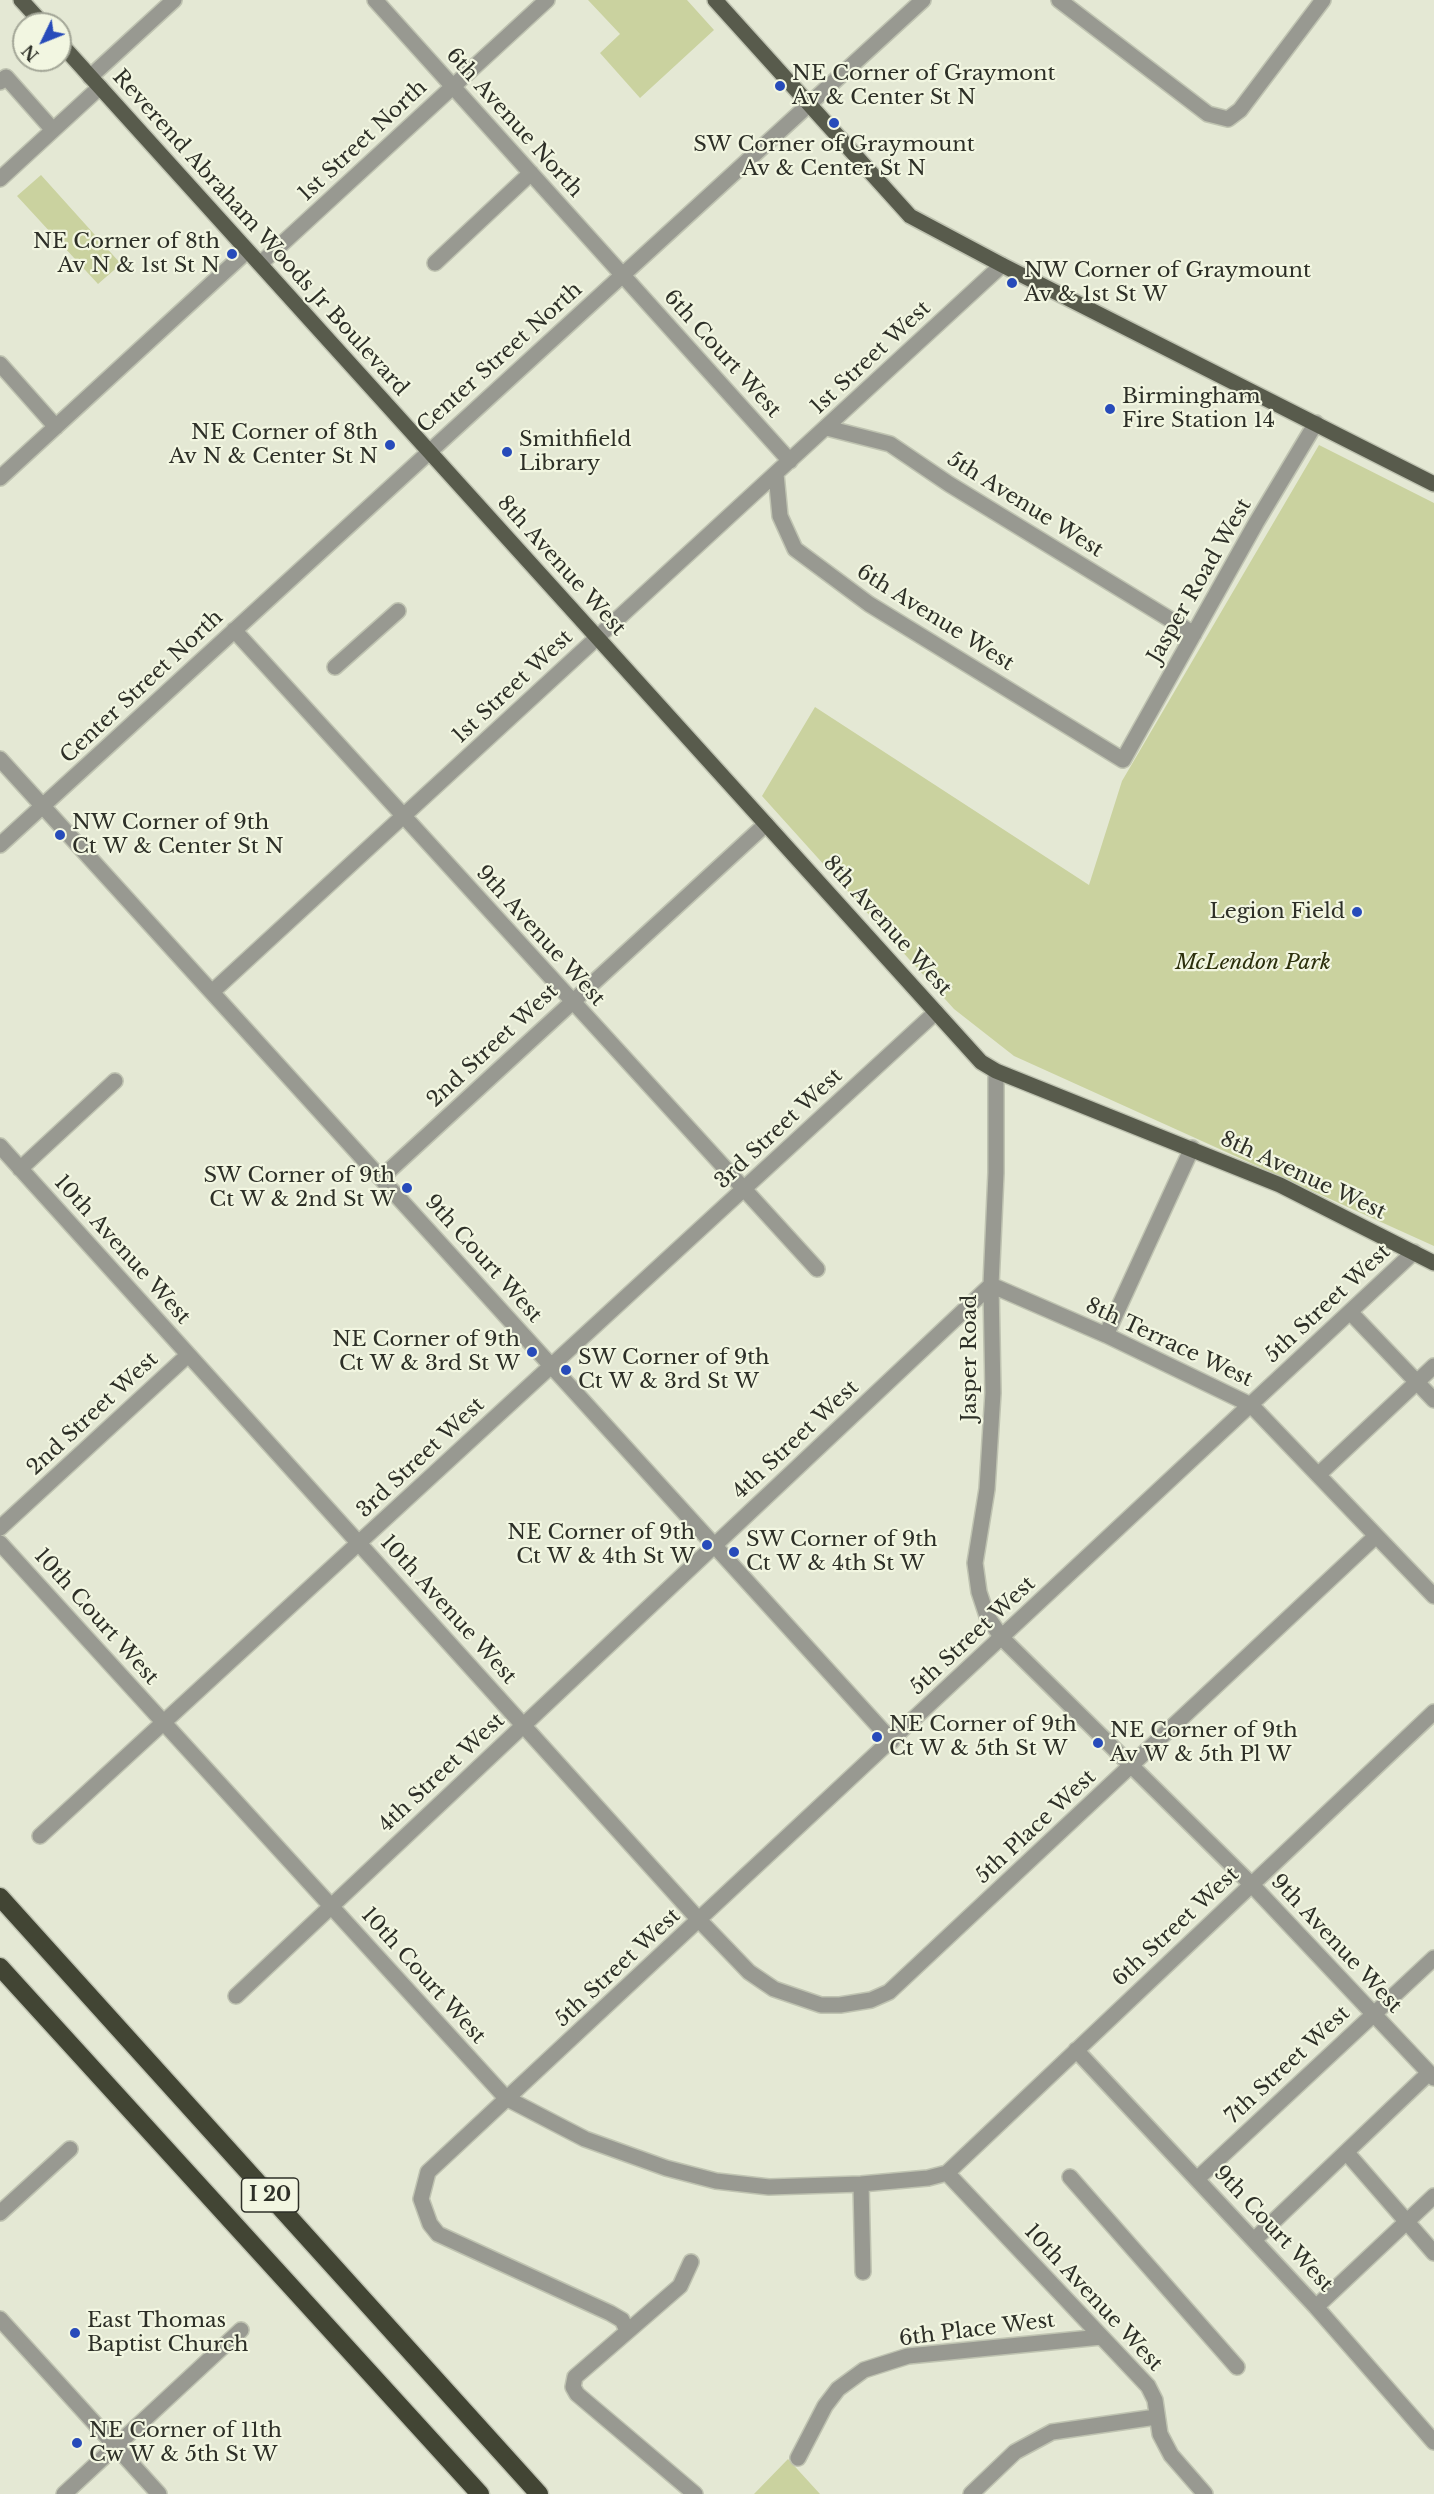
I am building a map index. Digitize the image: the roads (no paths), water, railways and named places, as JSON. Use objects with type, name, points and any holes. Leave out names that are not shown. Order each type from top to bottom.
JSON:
[{"type":"highway","name":"I 20","points":[[0,1897],[538,2491]]},
{"type":"highway","name":"I 20","points":[[0,1967],[480,2494]]},
{"type":"highway","points":[[405,2412],[465,2494]]},
{"type":"main road","points":[[21,0],[32,12]]},
{"type":"main road","points":[[715,0],[910,216],[1434,484]]},
{"type":"main road","name":"Reverend Abraham Woods Jr Boulevard","points":[[72,56],[429,451]]},
{"type":"main road","name":"8th Avenue West","points":[[429,451],[981,1062],[996,1071],[1280,1185],[1434,1263]]},
{"type":"street","points":[[0,179],[53,130],[95,82],[174,0]]},
{"type":"street","name":"6th Avenue North","points":[[375,0],[622,275]]},
{"type":"street","name":"1st Street North","points":[[260,264],[548,0]]},
{"type":"street","name":"Center Street North","points":[[0,845],[923,0]]},
{"type":"street","points":[[1059,0],[1208,114],[1228,119],[1240,110],[1323,0]]},
{"type":"street","points":[[0,82],[6,77],[53,130]]},
{"type":"street","points":[[435,263],[531,173]]},
{"type":"street","points":[[0,478],[248,251]]},
{"type":"street","name":"1st Street West","points":[[212,992],[1002,265]]},
{"type":"street","name":"6th Court West","points":[[622,275],[790,461]]},
{"type":"street","points":[[0,364],[56,427]]},
{"type":"street","name":"Jasper Road West","points":[[1123,760],[1316,423]]},
{"type":"street","name":"5th Avenue West","points":[[827,428],[890,444],[949,484],[1194,634]]},
{"type":"street","name":"6th Avenue West","points":[[776,474],[780,516],[795,549],[869,604],[1123,760]]},
{"type":"street","points":[[335,667],[398,611]]},
{"type":"street","name":"9th Avenue West","points":[[234,630],[817,1269]]},
{"type":"street","name":"9th Court West","points":[[0,759],[892,1741]]},
{"type":"street","name":"2nd Street West","points":[[381,1178],[766,824]]},
{"type":"street","name":"3rd Street West","points":[[40,1836],[936,1012]]},
{"type":"street","name":"Jasper Road","points":[[996,1071],[996,1173],[991,1285],[993,1393],[987,1489],[975,1563],[979,1592],[987,1616],[1002,1638]]},
{"type":"street","points":[[20,1169],[116,1081]]},
{"type":"street","name":"10th Avenue West","points":[[0,1146],[700,1921],[749,1972],[774,1989]]},
{"type":"street","points":[[1106,1335],[1192,1149]]},
{"type":"street","name":"5th Street West","points":[[627,2330],[622,2320],[610,2313],[438,2234],[430,2224],[421,2199],[428,2172],[700,1921],[1414,1252]]},
{"type":"street","name":"8th Terrace West","points":[[991,1285],[1106,1335],[1251,1405],[1434,1596]]},
{"type":"street","name":"4th Street West","points":[[237,1996],[991,1285]]},
{"type":"street","points":[[1350,1312],[1434,1400]]},
{"type":"street","name":"2nd Street West","points":[[0,1528],[188,1355]]},
{"type":"street","points":[[1318,1475],[1434,1366]]},
{"type":"street","name":"5th Place West","points":[[774,1989],[821,2005],[840,2005],[871,2000],[889,1992],[1376,1536]]},
{"type":"street","name":"10th Court West","points":[[0,1543],[506,2098],[585,2139],[666,2168],[716,2181],[769,2187],[861,2184],[928,2178],[947,2172]]},
{"type":"street","name":"9th Avenue West","points":[[1002,1638],[1252,1885],[1432,2075]]},
{"type":"street","name":"6th Street West","points":[[947,2172],[1434,1712]]},
{"type":"street","name":"7th Street West","points":[[1197,2179],[1434,1958]]},
{"type":"street","name":"9th Court West","points":[[1077,2050],[1431,2431]]},
{"type":"street","points":[[1254,2240],[1432,2075]]},
{"type":"street","points":[[0,2213],[70,2149]]},
{"type":"street","points":[[1347,2153],[1434,2253]]},
{"type":"street","name":"10th Avenue West","points":[[947,2172],[1148,2386],[1155,2400],[1160,2434],[1171,2455],[1205,2494]]},
{"type":"street","points":[[1070,2176],[1237,2367]]},
{"type":"street","points":[[861,2184],[863,2271]]},
{"type":"street","points":[[1316,2307],[1434,2196]]},
{"type":"street","points":[[691,2262],[680,2286],[575,2377],[573,2387],[577,2394],[696,2494]]},
{"type":"street","points":[[0,2319],[159,2494]]},
{"type":"street","points":[[64,2494],[241,2330]]},
{"type":"street","name":"6th Place West","points":[[798,2458],[825,2406],[838,2389],[864,2370],[908,2356],[1101,2337]]},
{"type":"street","points":[[971,2494],[1015,2452],[1052,2432],[1156,2417]]},
{"type":"place","name":"NE Corner of Graymont Av & Center St N","points":[[780,86]]},
{"type":"place","name":"SW Corner of Graymount Av & Center St N","points":[[834,123]]},
{"type":"place","name":"NE Corner of 8th Av N & 1st St N","points":[[232,254]]},
{"type":"place","name":"NW Corner of Graymount Av & 1st St W","points":[[1012,283]]},
{"type":"place","name":"Birmingham Fire Station 14","points":[[1110,409]]},
{"type":"place","name":"NE Corner of 8th Av N & Center St N","points":[[390,445]]},
{"type":"place","name":"Smithfield Library","points":[[507,452]]},
{"type":"place","name":"NW Corner of 9th Ct W & Center St N","points":[[60,835]]},
{"type":"place","name":"Legion Field","points":[[1357,912]]},
{"type":"place","name":"SW Corner of 9th Ct W & 2nd St W","points":[[407,1188]]},
{"type":"place","name":"NE Corner of 9th Ct W & 3rd St W","points":[[532,1352]]},
{"type":"place","name":"SW Corner of 9th Ct W & 3rd St W","points":[[566,1370]]},
{"type":"place","name":"NE Corner of 9th Ct W & 4th St W","points":[[707,1545]]},
{"type":"place","name":"SW Corner of 9th Ct W & 4th St W","points":[[734,1552]]},
{"type":"place","name":"NE Corner of 9th Ct W & 5th St W","points":[[877,1737]]},
{"type":"place","name":"NE Corner of 9th Av W & 5th Pl W","points":[[1098,1743]]},
{"type":"place","name":"East Thomas Baptist Church","points":[[75,2333]]},
{"type":"place","name":"NE Corner of 11th Cw W & 5th St W","points":[[77,2443]]},
{"type":"park label","name":"McLendon Park","points":[[1253,963]]}]
